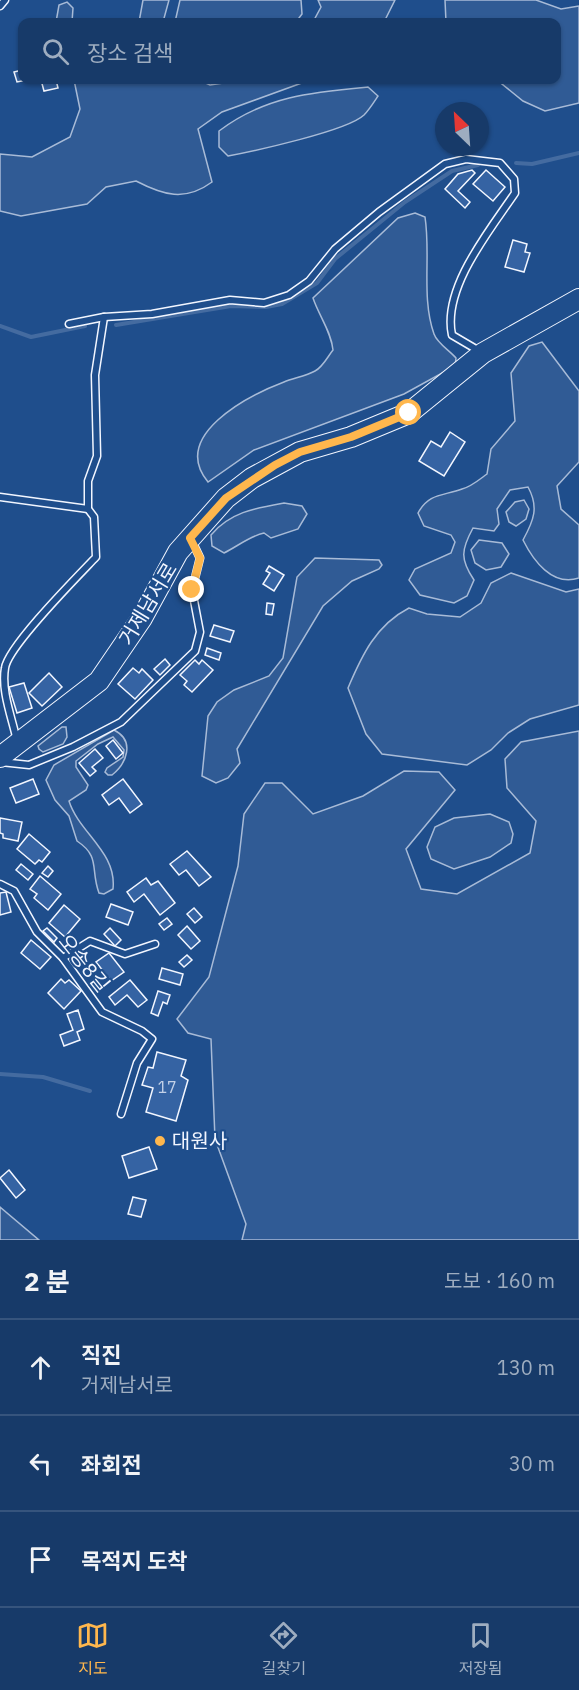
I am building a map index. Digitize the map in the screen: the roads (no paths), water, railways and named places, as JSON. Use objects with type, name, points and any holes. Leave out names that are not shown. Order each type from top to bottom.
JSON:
[{"type":"main road","name":"거제남서로","points":[[0,757],[99,681],[142,618],[178,552],[226,498],[252,478],[300,452],[351,437],[409,413],[483,353],[579,299]]},
{"type":"lane","points":[[0,6],[5,0]]},
{"type":"lane","points":[[69,324],[104,317],[152,314],[230,300],[264,303],[290,295],[309,281],[335,249],[379,212],[445,165],[466,159],[485,160],[500,163],[507,170],[514,179],[515,193],[464,273],[449,319],[452,335],[483,353]]},
{"type":"lane","points":[[18,744],[4,680],[5,664],[31,627],[96,557],[94,517],[88,509],[88,481],[97,456],[95,375],[104,317]]},
{"type":"lane","points":[[0,497],[88,509]]},
{"type":"lane","points":[[0,762],[29,765],[73,747],[121,722],[195,651],[200,632],[192,590],[200,558],[190,538]]},
{"type":"lane","name":"오송8길","points":[[0,884],[14,891],[37,932],[63,958],[102,1012],[142,1031],[152,1039],[137,1063],[121,1114]]},
{"type":"lane","points":[[63,958],[90,941],[124,954],[155,944]]},
{"type":"waterway","points":[[516,163],[532,164],[579,153]]},
{"type":"waterway","points":[[116,325],[231,306],[266,307],[282,304],[317,283],[335,259],[405,202],[452,171],[478,165]]},
{"type":"waterway","points":[[0,326],[31,337],[85,326]]},
{"type":"waterway","points":[[0,1074],[43,1077],[90,1091]]},
{"type":"place","name":"대원사","points":[[160,1141]]}]
